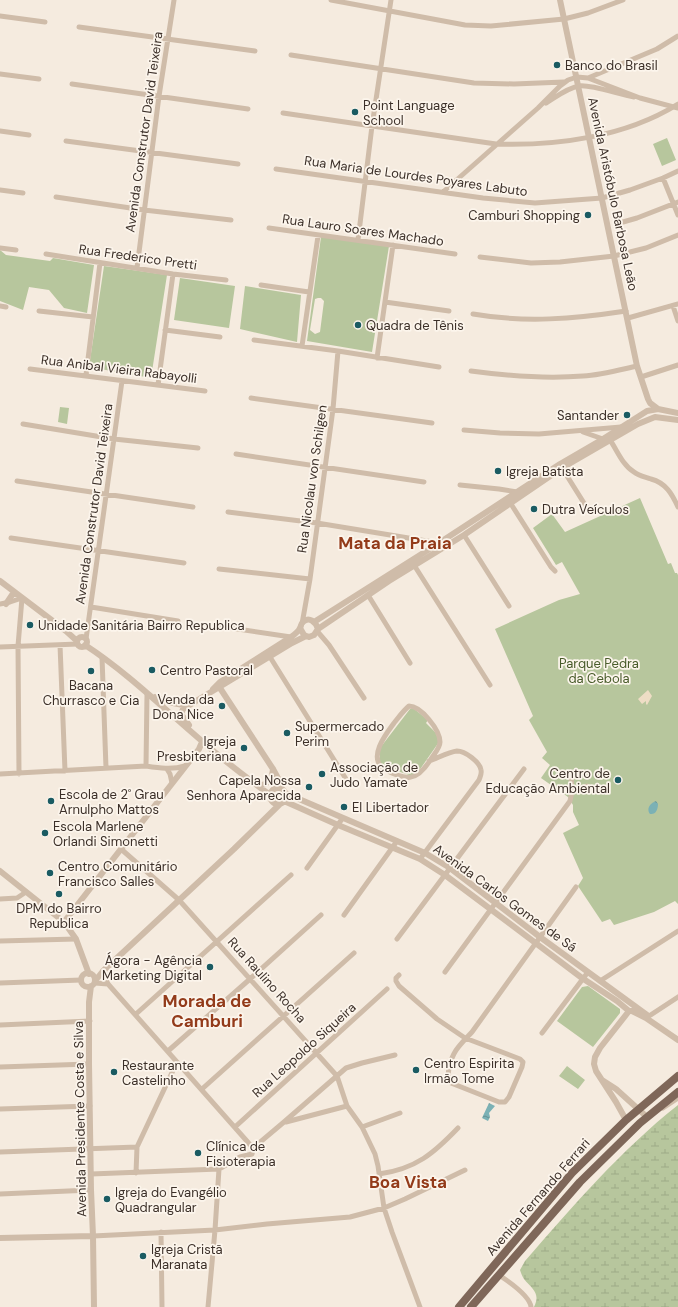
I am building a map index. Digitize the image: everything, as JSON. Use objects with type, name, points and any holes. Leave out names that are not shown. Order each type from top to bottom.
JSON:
[{"type":"main road","name":"Avenida Fernando Ferrari","points":[[459,1307],[555,1192],[597,1147],[678,1076]]},
{"type":"main road","name":"Avenida Fernando Ferrari","points":[[471,1307],[580,1182],[647,1117],[678,1092]]},
{"type":"street","name":"Avenida Construtor David Teixeira","points":[[137,268],[159,96],[174,0]]},
{"type":"street","points":[[331,0],[465,25],[478,26],[511,25],[564,19],[588,13],[623,0]]},
{"type":"street","points":[[358,240],[372,126],[391,0]]},
{"type":"street","name":"Avenida Aristóbulo Barbosa Leão","points":[[560,0],[640,377],[650,403],[658,409]]},
{"type":"street","points":[[0,16],[46,22]]},
{"type":"street","points":[[79,27],[255,51]]},
{"type":"street","points":[[588,78],[657,49],[678,36]]},
{"type":"street","points":[[291,55],[381,70],[474,83],[514,84],[564,82],[577,77],[588,78],[640,98]]},
{"type":"street","points":[[0,74],[39,79]]},
{"type":"street","points":[[443,192],[538,108],[564,82]]},
{"type":"street","points":[[72,84],[248,109]]},
{"type":"street","points":[[538,108],[566,90],[579,86],[588,86],[626,96],[676,106]]},
{"type":"street","points":[[283,113],[496,144],[535,144],[589,137],[637,124],[676,106]]},
{"type":"street","points":[[0,131],[29,135]]},
{"type":"street","points":[[66,141],[238,164]]},
{"type":"street","name":"Rua Maria de Lourdes Poyares Labuto","points":[[276,168],[482,198],[535,203],[602,198],[630,190],[678,171]]},
{"type":"street","points":[[663,178],[676,203],[678,215]]},
{"type":"street","points":[[0,190],[23,193]]},
{"type":"street","points":[[56,197],[144,210],[231,220]]},
{"type":"street","points":[[623,222],[676,203]]},
{"type":"street","name":"Rua Lauro Soares Machado","points":[[269,228],[455,254]]},
{"type":"street","points":[[480,257],[530,263],[614,256],[646,248],[678,235]]},
{"type":"street","points":[[302,346],[318,236]]},
{"type":"street","points":[[377,358],[393,245]]},
{"type":"street","points":[[0,248],[16,250]]},
{"type":"street","name":"Rua Frederico Pretti","points":[[46,254],[173,274],[226,280]]},
{"type":"street","points":[[86,375],[100,262]]},
{"type":"street","points":[[158,386],[173,274]]},
{"type":"street","points":[[261,285],[309,292]]},
{"type":"street","points":[[385,302],[449,311]]},
{"type":"street","points":[[628,318],[676,305],[678,320]]},
{"type":"street","points":[[0,306],[6,307]]},
{"type":"street","points":[[39,311],[93,317]]},
{"type":"street","points":[[473,314],[491,317],[542,320],[593,316],[626,311]]},
{"type":"street","points":[[165,330],[220,337]]},
{"type":"street","points":[[254,340],[338,351],[439,367]]},
{"type":"street","name":"Rua Nicolau von Schilgen","points":[[301,626],[310,579],[333,409],[338,351]]},
{"type":"street","points":[[640,377],[678,365]]},
{"type":"street","points":[[472,371],[520,376],[582,376],[638,366]]},
{"type":"street","name":"Rua Anibal Vieira Rabayolli","points":[[30,368],[158,386],[206,391]]},
{"type":"street","name":"Avenida Construtor David Teixeira","points":[[82,641],[88,629],[122,381]]},
{"type":"street","name":"Avenida Aristóbulo Barbosa Leão","points":[[645,391],[647,411]]},
{"type":"street","points":[[251,398],[432,423]]},
{"type":"street","points":[[210,694],[220,682],[291,637],[306,620],[313,621],[414,565],[473,524],[647,411],[658,409],[678,412]]},
{"type":"street","points":[[647,411],[655,417]]},
{"type":"street","points":[[509,501],[516,492],[642,421],[655,417],[678,420]]},
{"type":"street","points":[[23,424],[114,439],[198,448]]},
{"type":"street","points":[[464,430],[539,434],[621,427]]},
{"type":"street","points":[[580,431],[603,439]]},
{"type":"street","points":[[610,440],[627,466],[633,472],[657,480],[666,486],[678,507]]},
{"type":"street","points":[[236,454],[424,482]]},
{"type":"street","points":[[561,466],[589,511]]},
{"type":"street","points":[[17,481],[193,506]]},
{"type":"street","points":[[460,485],[516,492]]},
{"type":"street","points":[[499,489],[509,501],[551,567],[555,570]]},
{"type":"street","points":[[228,512],[317,523],[438,543]]},
{"type":"street","points":[[204,744],[199,736],[182,718],[181,712],[188,706],[292,644],[316,632],[369,591],[438,543],[463,532]]},
{"type":"street","points":[[463,532],[509,606]]},
{"type":"street","points":[[11,538],[184,563]]},
{"type":"street","points":[[414,565],[490,685]]},
{"type":"street","points":[[219,569],[310,579]]},
{"type":"street","points":[[0,581],[100,655],[204,744],[270,795],[272,802],[270,815]]},
{"type":"street","points":[[369,591],[410,663]]},
{"type":"street","points":[[3,604],[14,592]]},
{"type":"street","points":[[3,604],[22,598]]},
{"type":"street","points":[[19,774],[18,646],[22,598]]},
{"type":"street","points":[[91,607],[178,621]]},
{"type":"street","points":[[304,609],[313,621],[316,632],[329,645],[364,698]]},
{"type":"street","points":[[211,625],[291,637]]},
{"type":"street","points":[[301,626],[302,633],[306,636]]},
{"type":"street","points":[[0,647],[60,645],[82,641]]},
{"type":"street","points":[[60,645],[65,771]]},
{"type":"street","points":[[100,655],[106,768]]},
{"type":"street","points":[[270,657],[346,779]]},
{"type":"street","points":[[91,980],[103,971],[270,815],[282,802],[283,792],[280,782],[273,769],[220,688]]},
{"type":"street","points":[[147,694],[162,700],[188,706]]},
{"type":"street","points":[[146,766],[147,694]]},
{"type":"street","points":[[420,859],[479,780],[481,770],[477,763],[461,752],[453,752],[430,761],[418,775],[413,778],[408,778],[385,770],[379,766],[378,759],[380,744],[399,717],[409,706],[416,708],[426,716],[438,736],[440,742],[430,761]]},
{"type":"street","points":[[64,922],[185,766],[204,744]]},
{"type":"street","points":[[0,774],[146,766],[167,769],[185,766]]},
{"type":"street","points":[[397,939],[524,768]]},
{"type":"street","points":[[167,769],[172,783]]},
{"type":"street","points":[[257,785],[264,785],[268,783],[272,777],[273,769]]},
{"type":"street","points":[[445,972],[565,809],[570,801],[572,792],[571,774]]},
{"type":"street","points":[[572,792],[587,786]]},
{"type":"street","points":[[270,795],[273,790],[279,789],[283,792]]},
{"type":"street","name":"Avenida Carlos Gomes de Sá","points":[[283,792],[342,819],[425,852],[450,868],[540,937],[649,1016],[676,1039]]},
{"type":"street","points":[[272,802],[276,804],[282,802]]},
{"type":"street","name":"Avenida Carlos Gomes de Sá","points":[[282,802],[420,859],[445,875],[582,978],[617,1001],[629,1011],[646,1018],[676,1039]]},
{"type":"street","points":[[307,868],[342,819]]},
{"type":"street","points":[[344,915],[397,841]]},
{"type":"street","name":"Rua Raulino Rocha","points":[[120,849],[179,900],[338,1076]]},
{"type":"street","name":"Avenida Presidente Costa e Silva","points":[[0,871],[64,922],[81,948],[91,980],[89,1002],[89,1064],[94,1307]]},
{"type":"street","points":[[136,1014],[291,875]]},
{"type":"street","points":[[399,975],[396,978],[396,981],[403,990],[437,1019],[465,1038],[520,1059],[523,1062],[509,1097],[505,1102],[499,1102],[455,1086],[451,1083],[448,1079],[448,1075],[451,1060],[454,1052],[465,1038],[472,1032],[576,887]]},
{"type":"street","points":[[0,899],[16,898],[26,892]]},
{"type":"street","points":[[168,1051],[321,915]]},
{"type":"street","points":[[600,980],[678,931]]},
{"type":"street","points":[[0,941],[76,939]]},
{"type":"street","points":[[202,1089],[354,953]]},
{"type":"street","points":[[103,971],[108,984],[254,1148]]},
{"type":"street","points":[[542,1033],[588,972]]},
{"type":"street","points":[[0,982],[91,980],[108,984]]},
{"type":"street","name":"Rua Leopoldo Siqueira","points":[[235,1127],[387,989]]},
{"type":"street","points":[[649,1016],[678,997]]},
{"type":"street","points":[[626,1120],[596,1071],[594,1064],[595,1057],[600,1048],[629,1011]]},
{"type":"street","points":[[0,1025],[90,1021]]},
{"type":"street","points":[[91,1174],[219,1169],[240,1157],[252,1154],[254,1148],[346,1068],[352,1065],[395,1055]]},
{"type":"street","points":[[136,1173],[137,1147],[177,1062]]},
{"type":"street","points":[[0,1067],[89,1064]]},
{"type":"street","points":[[338,1076],[347,1106],[362,1127],[375,1154],[380,1174],[384,1208],[420,1307]]},
{"type":"street","points":[[601,1079],[616,1089],[647,1117]]},
{"type":"street","points":[[656,1110],[668,1106],[678,1098]]},
{"type":"street","points":[[0,1109],[90,1106]]},
{"type":"street","points":[[284,1122],[347,1106]]},
{"type":"street","points":[[362,1127],[400,1113]]},
{"type":"street","points":[[380,1174],[394,1172],[418,1162],[438,1148],[458,1128]]},
{"type":"street","points":[[0,1152],[137,1147]]},
{"type":"street","points":[[208,1307],[216,1230],[219,1169]]},
{"type":"street","points":[[0,1238],[93,1236],[216,1230],[358,1216],[384,1208],[465,1170]]},
{"type":"street","points":[[0,1194],[91,1190]]},
{"type":"street","points":[[161,1232],[162,1307]]},
{"type":"street","points":[[499,1274],[525,1297],[531,1307]]},
{"type":"green space","points":[[667,138],[676,160],[662,166],[653,144]]},
{"type":"green space","points":[[321,237],[389,246],[372,352],[307,341]],"holes":[[[321,298],[324,301],[320,332],[315,334],[310,330],[315,299]]]},
{"type":"green space","points":[[0,250],[6,255],[50,261],[53,258],[94,265],[87,313],[64,308],[49,290],[29,287],[23,310],[0,301]]},
{"type":"green space","points":[[104,266],[167,275],[151,378],[89,367]]},
{"type":"green space","points":[[180,278],[235,286],[229,328],[174,320]]},
{"type":"green space","points":[[245,286],[301,295],[297,342],[240,329]]},
{"type":"green space","points":[[60,407],[69,408],[67,424],[58,422]]},
{"type":"green space","name":"Parque Pedra da Cebola","points":[[640,498],[668,564],[671,563],[675,573],[678,575],[678,904],[675,901],[654,912],[614,925],[610,919],[602,922],[578,886],[583,878],[563,833],[579,825],[573,812],[573,805],[568,797],[541,778],[550,765],[542,758],[547,752],[529,720],[533,716],[495,629],[559,600],[580,594],[562,562],[556,565],[533,528],[552,514],[565,532]]},
{"type":"green space","points":[[413,708],[428,720],[426,723],[436,733],[439,742],[416,775],[412,776],[380,765],[380,748],[410,709]]},
{"type":"green space","points":[[588,986],[620,1009],[620,1013],[593,1047],[557,1021],[582,987]]},
{"type":"green space","points":[[567,1066],[585,1080],[578,1089],[559,1076]]},
{"type":"green space","points":[[678,1105],[678,1307],[534,1307],[537,1298],[535,1292],[524,1279],[520,1270],[525,1261],[598,1179],[657,1122]]},
{"type":"shaded area","points":[[648,690],[652,696],[647,705],[646,701],[642,704],[638,699]]},
{"type":"water","points":[[656,801],[658,804],[657,810],[654,814],[650,814],[648,810],[649,806]]},
{"type":"water","points":[[489,1103],[495,1106],[489,1113],[490,1117],[488,1121],[482,1118]]},
{"type":"place","name":"Banco do Brasil","points":[[557,65]]},
{"type":"place","name":"Point Language School","points":[[355,112]]},
{"type":"place","name":"Camburi Shopping","points":[[588,215]]},
{"type":"place","name":"Quadra de Tênis","points":[[358,325]]},
{"type":"place","name":"Santander","points":[[627,415]]},
{"type":"place","name":"Igreja Batista","points":[[498,471]]},
{"type":"place","name":"Dutra Veículos","points":[[534,509]]},
{"type":"place","name":"Unidade Sanitária Bairro Republica","points":[[30,625]]},
{"type":"place","name":"Centro Pastoral","points":[[152,670]]},
{"type":"place","name":"Bacana Churrasco e Cia","points":[[91,671]]},
{"type":"place","name":"Venda da Dona Nice","points":[[222,706]]},
{"type":"place","name":"Supermercado Perim","points":[[287,733]]},
{"type":"place","name":"Igreja Presbiteriana","points":[[244,748]]},
{"type":"place","name":"Associação de Judo Yamate","points":[[322,774]]},
{"type":"place","name":"Centro de Educação Ambiental","points":[[618,780]]},
{"type":"place","name":"Capela Nossa Senhora Aparecida","points":[[309,787]]},
{"type":"place","name":"Escola de 2˚ Grau Arnulpho Mattos","points":[[51,801]]},
{"type":"place","name":"El Libertador","points":[[344,807]]},
{"type":"place","name":"Escola Marlene Orlandi Simonetti","points":[[45,833]]},
{"type":"place","name":"Centro Comunitário Francisco Salles","points":[[50,873]]},
{"type":"place","name":"DPM do Bairro Republica","points":[[59,894]]},
{"type":"place","name":"Ágora - Agência Marketing Digital","points":[[210,967]]},
{"type":"place","name":"Centro Espirita Irmão Tome","points":[[416,1070]]},
{"type":"place","name":"Restaurante Castelinho","points":[[114,1072]]},
{"type":"place","name":"Clínica de Fisioterapia","points":[[198,1153]]},
{"type":"place","name":"Igreja do Evangélio Quadrangular","points":[[107,1199]]},
{"type":"place","name":"Igreja Cristã Maranata","points":[[143,1256]]},
{"type":"district","name":"Mata da Praia","points":[[395,543]]},
{"type":"district","name":"Morada de Camburi","points":[[207,1011]]},
{"type":"district","name":"Boa Vista","points":[[408,1182]]}]
